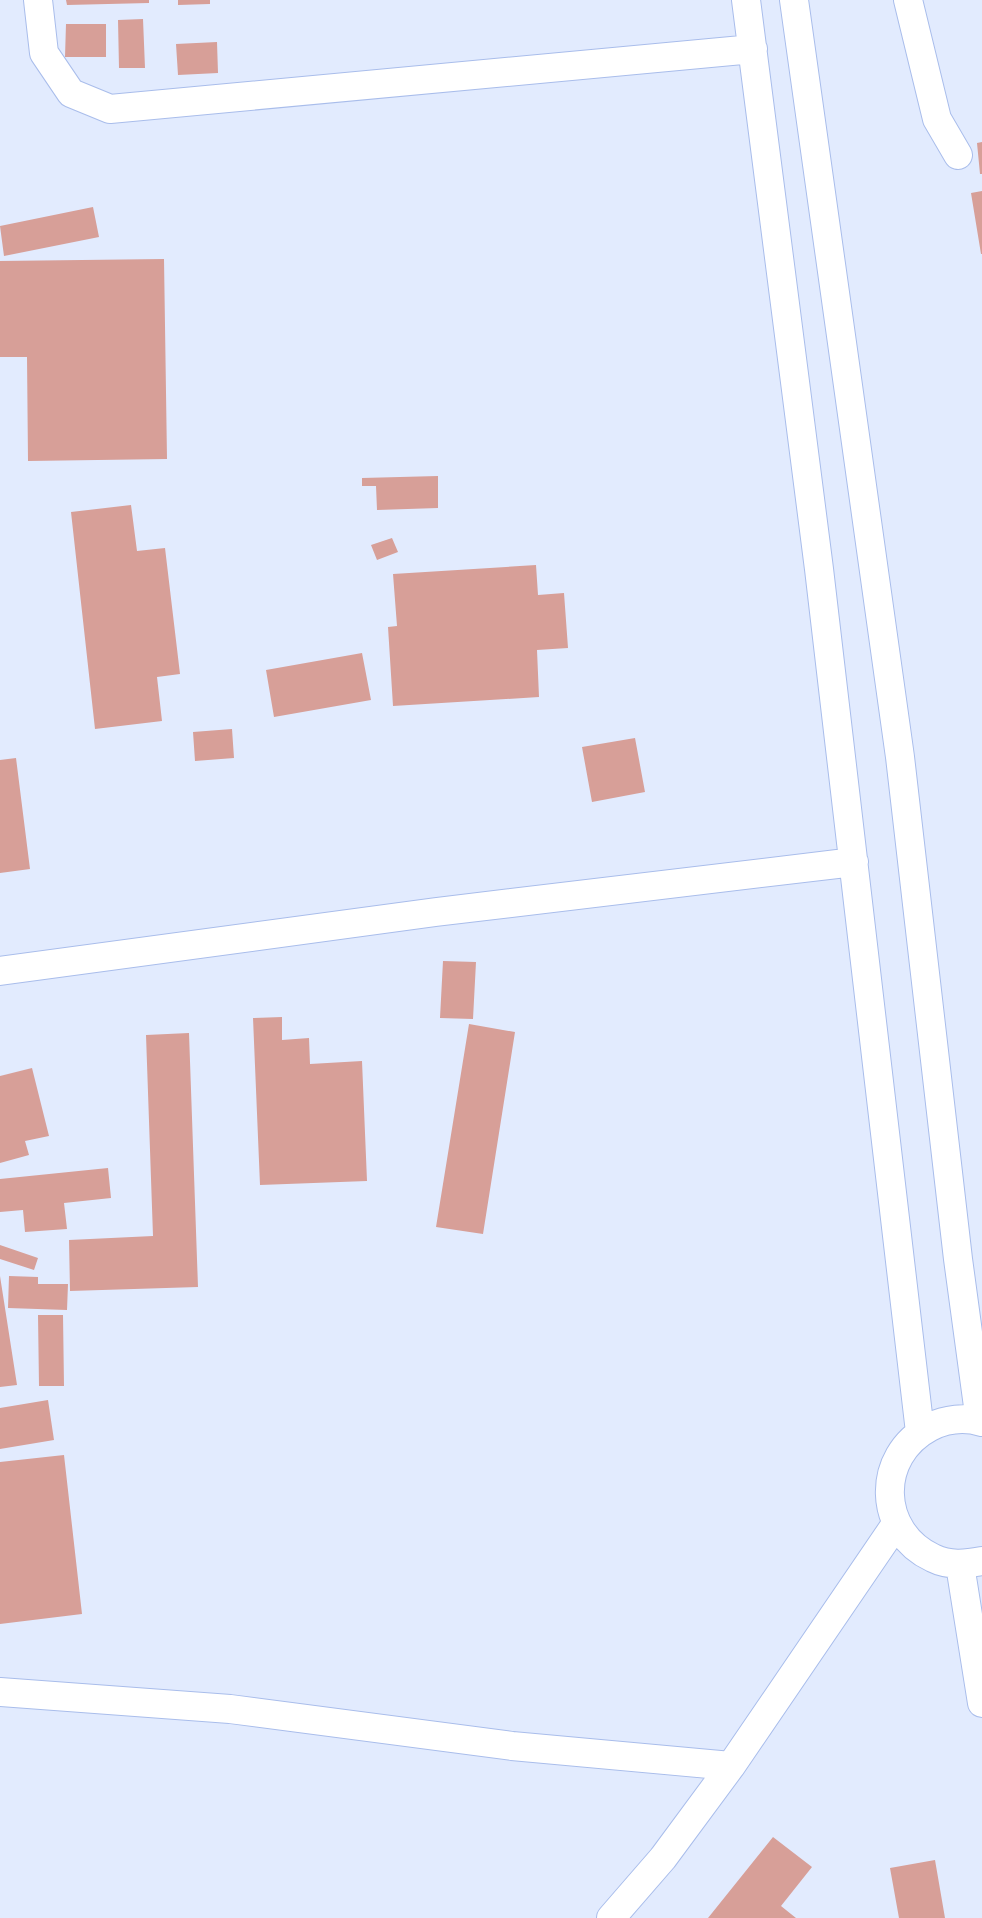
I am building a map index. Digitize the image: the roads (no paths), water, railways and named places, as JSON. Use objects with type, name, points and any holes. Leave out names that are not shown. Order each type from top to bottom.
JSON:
[{"type":"street","points":[[38,0],[44,53],[71,93],[110,109],[753,50]]},
{"type":"street","points":[[746,0],[854,862],[920,1432]]},
{"type":"street","points":[[794,0],[818,190],[900,757],[958,1259],[981,1421],[952,1420],[938,1422],[920,1432],[902,1450],[891,1473],[889,1499],[896,1524],[912,1545],[934,1559],[971,1563],[982,1703]]},
{"type":"street","points":[[908,0],[937,119],[958,154]]},
{"type":"street","points":[[0,971],[426,913],[854,862]]},
{"type":"street","points":[[615,1916],[663,1858],[731,1766],[896,1524]]},
{"type":"street","points":[[0,1692],[230,1709],[512,1746],[731,1766]]}]
